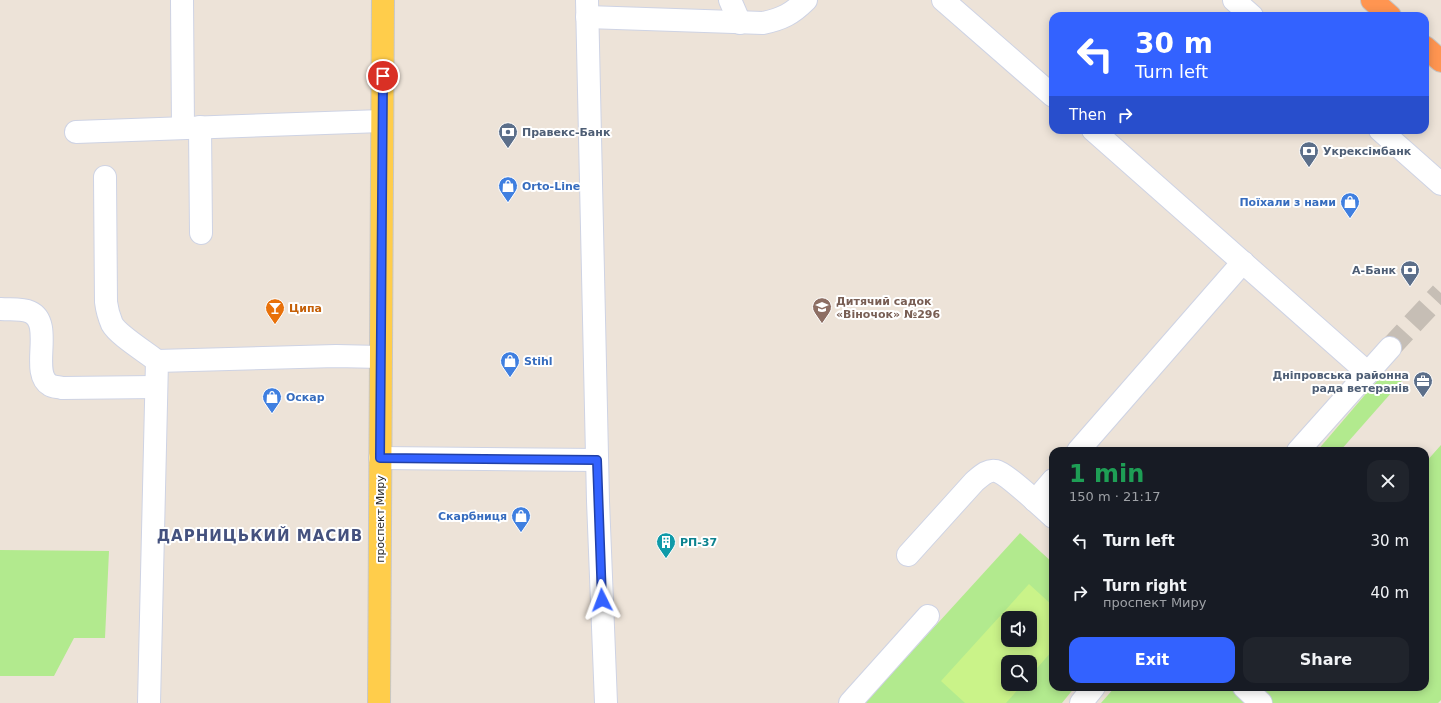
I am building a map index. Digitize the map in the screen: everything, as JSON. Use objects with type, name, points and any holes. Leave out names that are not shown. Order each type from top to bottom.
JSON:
[{"type":"highway","points":[[1372,0],[1386,12]]},
{"type":"highway","points":[[1429,50],[1441,61]]},
{"type":"main road","name":"проспект Миру","points":[[379,703],[383,0]]},
{"type":"street","points":[[182,0],[191,128],[201,233]]},
{"type":"street","points":[[730,0],[740,22]]},
{"type":"street","points":[[606,703],[597,460],[587,8],[763,23],[776,21],[788,16],[806,0]]},
{"type":"street","points":[[943,0],[1049,93]]},
{"type":"street","points":[[1234,0],[1248,12]]},
{"type":"street","points":[[76,132],[382,121]]},
{"type":"street","points":[[1098,134],[1368,373]]},
{"type":"street","points":[[1385,134],[1441,184]]},
{"type":"street","points":[[106,177],[106,302],[109,315],[113,325],[120,333],[157,361],[336,356],[381,357]]},
{"type":"street","points":[[1081,447],[1243,262]]},
{"type":"street","points":[[0,309],[22,310],[32,313],[39,320],[42,331],[42,371],[44,381],[50,386],[62,388],[156,387]]},
{"type":"street","points":[[1302,447],[1390,348]]},
{"type":"street","points":[[150,703],[157,361]]},
{"type":"street","points":[[380,458],[597,460]]},
{"type":"street","points":[[908,555],[974,482],[985,473],[996,471],[1005,476],[1049,514]]},
{"type":"street","points":[[1034,501],[1049,484]]},
{"type":"street","points":[[850,703],[928,616]]},
{"type":"street","points":[[1081,703],[1091,691]]},
{"type":"street","points":[[1248,691],[1261,703]]},
{"type":"green space","points":[[1382,375],[1407,375],[1344,447],[1320,447]]},
{"type":"green space","points":[[1441,445],[1441,700],[1438,703],[1101,703],[1112,691],[1429,691],[1429,458]]},
{"type":"green space","points":[[1020,533],[1049,559],[1049,691],[1072,691],[1062,703],[865,703]]},
{"type":"green space","points":[[0,550],[109,551],[105,638],[74,638],[54,676],[0,676]]},
{"type":"green space","points":[[1029,584],[1049,602],[1049,655],[1037,668],[1037,655],[1001,655],[1001,691],[1017,691],[1006,703],[965,703],[941,681],[1001,615],[1001,647],[1037,647],[1037,611],[1005,611]]},
{"type":"tunnel","points":[[1390,348],[1441,293]]},
{"type":"place","name":"Правекс-Банк","points":[[508,149]]},
{"type":"place","name":"Укрексімбанк","points":[[1309,168]]},
{"type":"place","name":"Orto-Line","points":[[508,203]]},
{"type":"place","name":"Поїхали з нами","points":[[1350,219]]},
{"type":"place","name":"А-Банк","points":[[1410,287]]},
{"type":"place","name":"Дитячий садок «Віночок» №296","points":[[822,324]]},
{"type":"place","name":"Ципа","points":[[275,325]]},
{"type":"place","name":"Stihl","points":[[510,378]]},
{"type":"place","name":"Дніпровська районна рада ветеранів","points":[[1423,398]]},
{"type":"place","name":"Оскар","points":[[272,414]]},
{"type":"place","name":"Скарбниця","points":[[521,533]]},
{"type":"place","name":"РП-37","points":[[666,559]]},
{"type":"district","name":"ДАРНИЦЬКИЙ МАСИВ","points":[[260,536]]},
{"type":"route","points":[[383,76],[380,458],[597,460],[602,600]]}]
